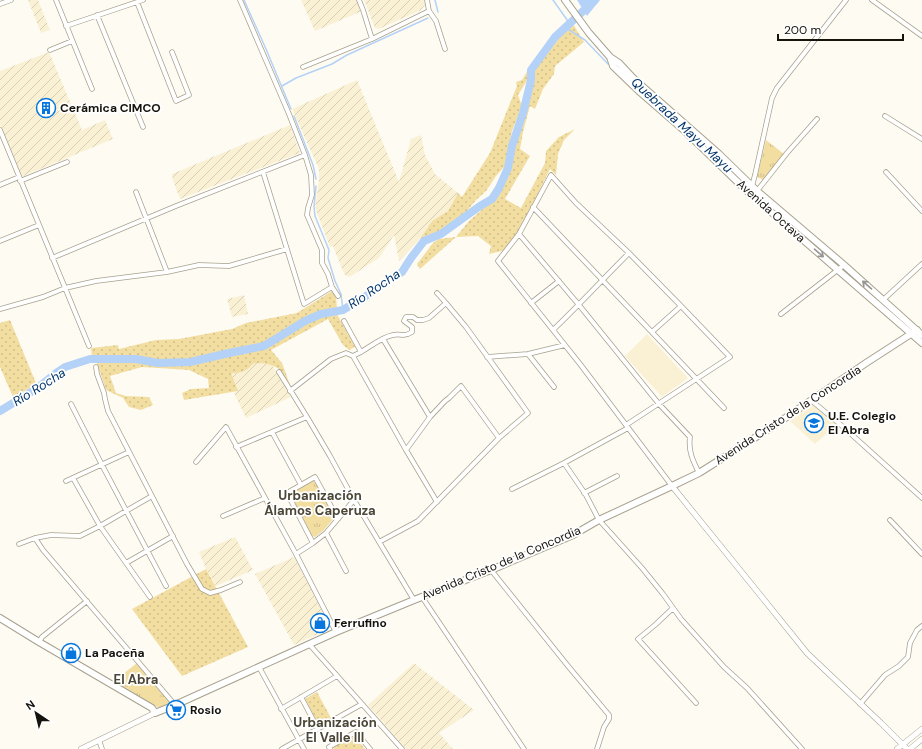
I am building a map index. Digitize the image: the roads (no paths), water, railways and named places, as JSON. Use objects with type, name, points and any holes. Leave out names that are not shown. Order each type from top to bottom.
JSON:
[{"type":"main road","name":"Avenida Octava","points":[[565,1],[589,34],[610,57],[619,63],[634,79],[719,154],[757,191],[922,335]]},
{"type":"main road","name":"Avenida Octava","points":[[610,57],[613,66],[686,132],[747,191],[839,270],[917,330],[922,343]]},
{"type":"main road","name":"Avenida Cristo de la Concordia","points":[[155,713],[336,632],[422,596],[491,570],[573,534],[599,520],[699,473],[772,428],[866,363],[917,330]]},
{"type":"main road","points":[[0,618],[152,708],[155,713]]},
{"type":"street","points":[[0,4],[11,0]]},
{"type":"street","points":[[56,0],[92,89]]},
{"type":"street","points":[[66,26],[143,0]]},
{"type":"street","points":[[240,0],[305,155],[311,175],[312,195],[307,215],[322,250],[322,263],[328,274],[332,287],[338,296]]},
{"type":"street","points":[[359,0],[372,39]]},
{"type":"street","points":[[427,0],[429,11],[436,21],[445,49]]},
{"type":"street","points":[[747,191],[752,186],[756,175],[772,98],[777,88],[846,0]]},
{"type":"street","points":[[872,0],[922,36]]},
{"type":"street","points":[[134,2],[176,101],[189,95],[172,52]]},
{"type":"street","points":[[303,67],[372,39],[429,11]]},
{"type":"street","points":[[97,15],[143,127]]},
{"type":"street","points":[[50,50],[72,41]]},
{"type":"street","points":[[885,116],[922,138]]},
{"type":"street","points":[[757,191],[787,153],[817,119]]},
{"type":"street","points":[[0,130],[89,346]]},
{"type":"street","points":[[52,258],[305,155]]},
{"type":"street","points":[[0,185],[67,162]]},
{"type":"street","points":[[263,172],[304,304],[332,287]]},
{"type":"street","points":[[886,172],[922,211]]},
{"type":"street","points":[[512,489],[564,463],[627,426],[696,379],[730,358],[629,253],[576,203],[551,174],[519,234],[498,261],[565,345],[627,426],[672,486],[807,653],[906,749]]},
{"type":"street","points":[[136,192],[168,272]]},
{"type":"street","points":[[533,207],[724,408]]},
{"type":"street","points":[[0,241],[39,225]]},
{"type":"street","points":[[519,234],[659,404],[690,437],[689,446],[692,460],[699,473]]},
{"type":"street","points":[[0,308],[65,288],[96,281],[168,272],[199,265],[229,266],[287,249]]},
{"type":"street","points":[[553,330],[629,253]]},
{"type":"street","points":[[883,300],[922,264]]},
{"type":"street","points":[[781,314],[844,266]]},
{"type":"street","points":[[532,303],[559,281]]},
{"type":"street","points":[[379,542],[418,522],[499,438],[528,413],[466,327],[437,293]]},
{"type":"street","points":[[353,356],[383,338],[393,335],[407,336],[412,332],[412,327],[404,321],[406,317],[413,317],[417,320],[429,318],[446,303]]},
{"type":"street","points":[[652,332],[681,306]]},
{"type":"street","points":[[344,321],[361,352]]},
{"type":"street","points":[[383,338],[430,417]]},
{"type":"street","points":[[487,357],[528,354],[565,345]]},
{"type":"street","points":[[290,391],[331,360],[346,353],[353,356],[437,502]]},
{"type":"street","points":[[528,354],[554,387]]},
{"type":"street","points":[[96,368],[108,411],[187,564],[202,589],[210,593],[240,582]]},
{"type":"street","points":[[279,372],[307,416],[354,500],[414,600]]},
{"type":"street","points":[[406,450],[430,417],[445,400],[461,386],[499,438]]},
{"type":"street","points":[[812,401],[922,498]]},
{"type":"street","points":[[71,404],[166,586]]},
{"type":"street","points":[[236,447],[307,416]]},
{"type":"street","points":[[196,462],[226,427],[296,554],[336,632]]},
{"type":"street","points":[[272,432],[301,485]]},
{"type":"street","points":[[66,481],[129,452]]},
{"type":"street","points":[[564,463],[584,493],[599,520],[642,568],[681,619],[724,667],[747,688],[802,749]]},
{"type":"street","points":[[584,493],[617,476]]},
{"type":"street","points":[[313,543],[287,493],[315,477],[338,519]]},
{"type":"street","points":[[73,478],[100,526],[150,597]]},
{"type":"street","points":[[20,544],[35,538],[51,535],[80,536],[152,496]]},
{"type":"street","points":[[223,516],[265,498]]},
{"type":"street","points":[[296,554],[326,533],[354,500]]},
{"type":"street","points":[[890,520],[922,554]]},
{"type":"street","points":[[326,533],[346,571]]},
{"type":"street","points":[[126,563],[173,536]]},
{"type":"street","points":[[35,538],[43,550],[175,705]]},
{"type":"street","points":[[491,570],[609,715],[597,749]]},
{"type":"street","points":[[422,596],[524,749]]},
{"type":"street","points":[[40,642],[42,637],[87,602]]},
{"type":"street","points":[[673,608],[638,639],[696,704]]},
{"type":"street","points":[[860,704],[885,674],[899,666],[908,657],[910,643],[917,630],[922,626]]},
{"type":"street","points":[[309,644],[402,749]]},
{"type":"street","points":[[259,667],[304,749]]},
{"type":"street","points":[[281,709],[337,676]]},
{"type":"street","points":[[301,697],[318,729]]},
{"type":"street","points":[[282,749],[362,704]]},
{"type":"street","name":"Avenida Cristo de la Concordia","points":[[81,749],[155,713]]},
{"type":"street","points":[[897,749],[922,729]]},
{"type":"street","points":[[330,749],[329,747],[356,732],[370,749]]},
{"type":"street","points":[[910,749],[922,739]]},
{"type":"street","points":[[99,740],[102,749]]},
{"type":"water","points":[[577,0],[600,0],[587,16]]},
{"type":"waterway","points":[[244,0],[291,109]]},
{"type":"waterway","points":[[435,0],[438,12]]},
{"type":"waterway","points":[[553,0],[570,24]]},
{"type":"waterway","name":"Río Rocha","points":[[0,411],[36,389],[65,367],[90,359],[136,359],[158,363],[190,362],[264,346],[305,321],[321,314],[343,310],[402,272],[424,241],[441,234],[492,199],[508,168],[512,146],[523,113],[531,80],[531,70],[555,37],[595,0]]},
{"type":"waterway","points":[[282,86],[296,78],[332,64],[347,55],[428,18]]},
{"type":"waterway","name":"Quebrada Mayu Mayu","points":[[566,28],[585,40],[608,64]]},
{"type":"waterway","points":[[294,116],[313,165],[316,179]]},
{"type":"waterway","name":"Quebrada Mayu Mayu","points":[[729,168],[746,185]]},
{"type":"waterway","points":[[316,186],[314,207],[315,216],[329,250],[328,258],[335,281],[341,294],[343,310]]},
{"type":"waterway","name":"Quebrada Mayu Mayu","points":[[779,214],[839,267]]},
{"type":"waterway","name":"Quebrada Mayu Mayu","points":[[844,271],[910,328]]},
{"type":"place","name":"Cerámica CIMCO","points":[[46,108]]},
{"type":"place","name":"U.E. Colegio El Abra","points":[[814,423]]},
{"type":"place","name":"Ferrufino","points":[[320,623]]},
{"type":"place","name":"La Paceña","points":[[71,653]]},
{"type":"place","name":"Rosio","points":[[176,710]]},
{"type":"district","name":"Urbanización Álamos Caperuza","points":[[320,502]]},
{"type":"district","name":"El Abra","points":[[136,679]]},
{"type":"district","name":"Urbanización El Valle III","points":[[335,730]]}]
